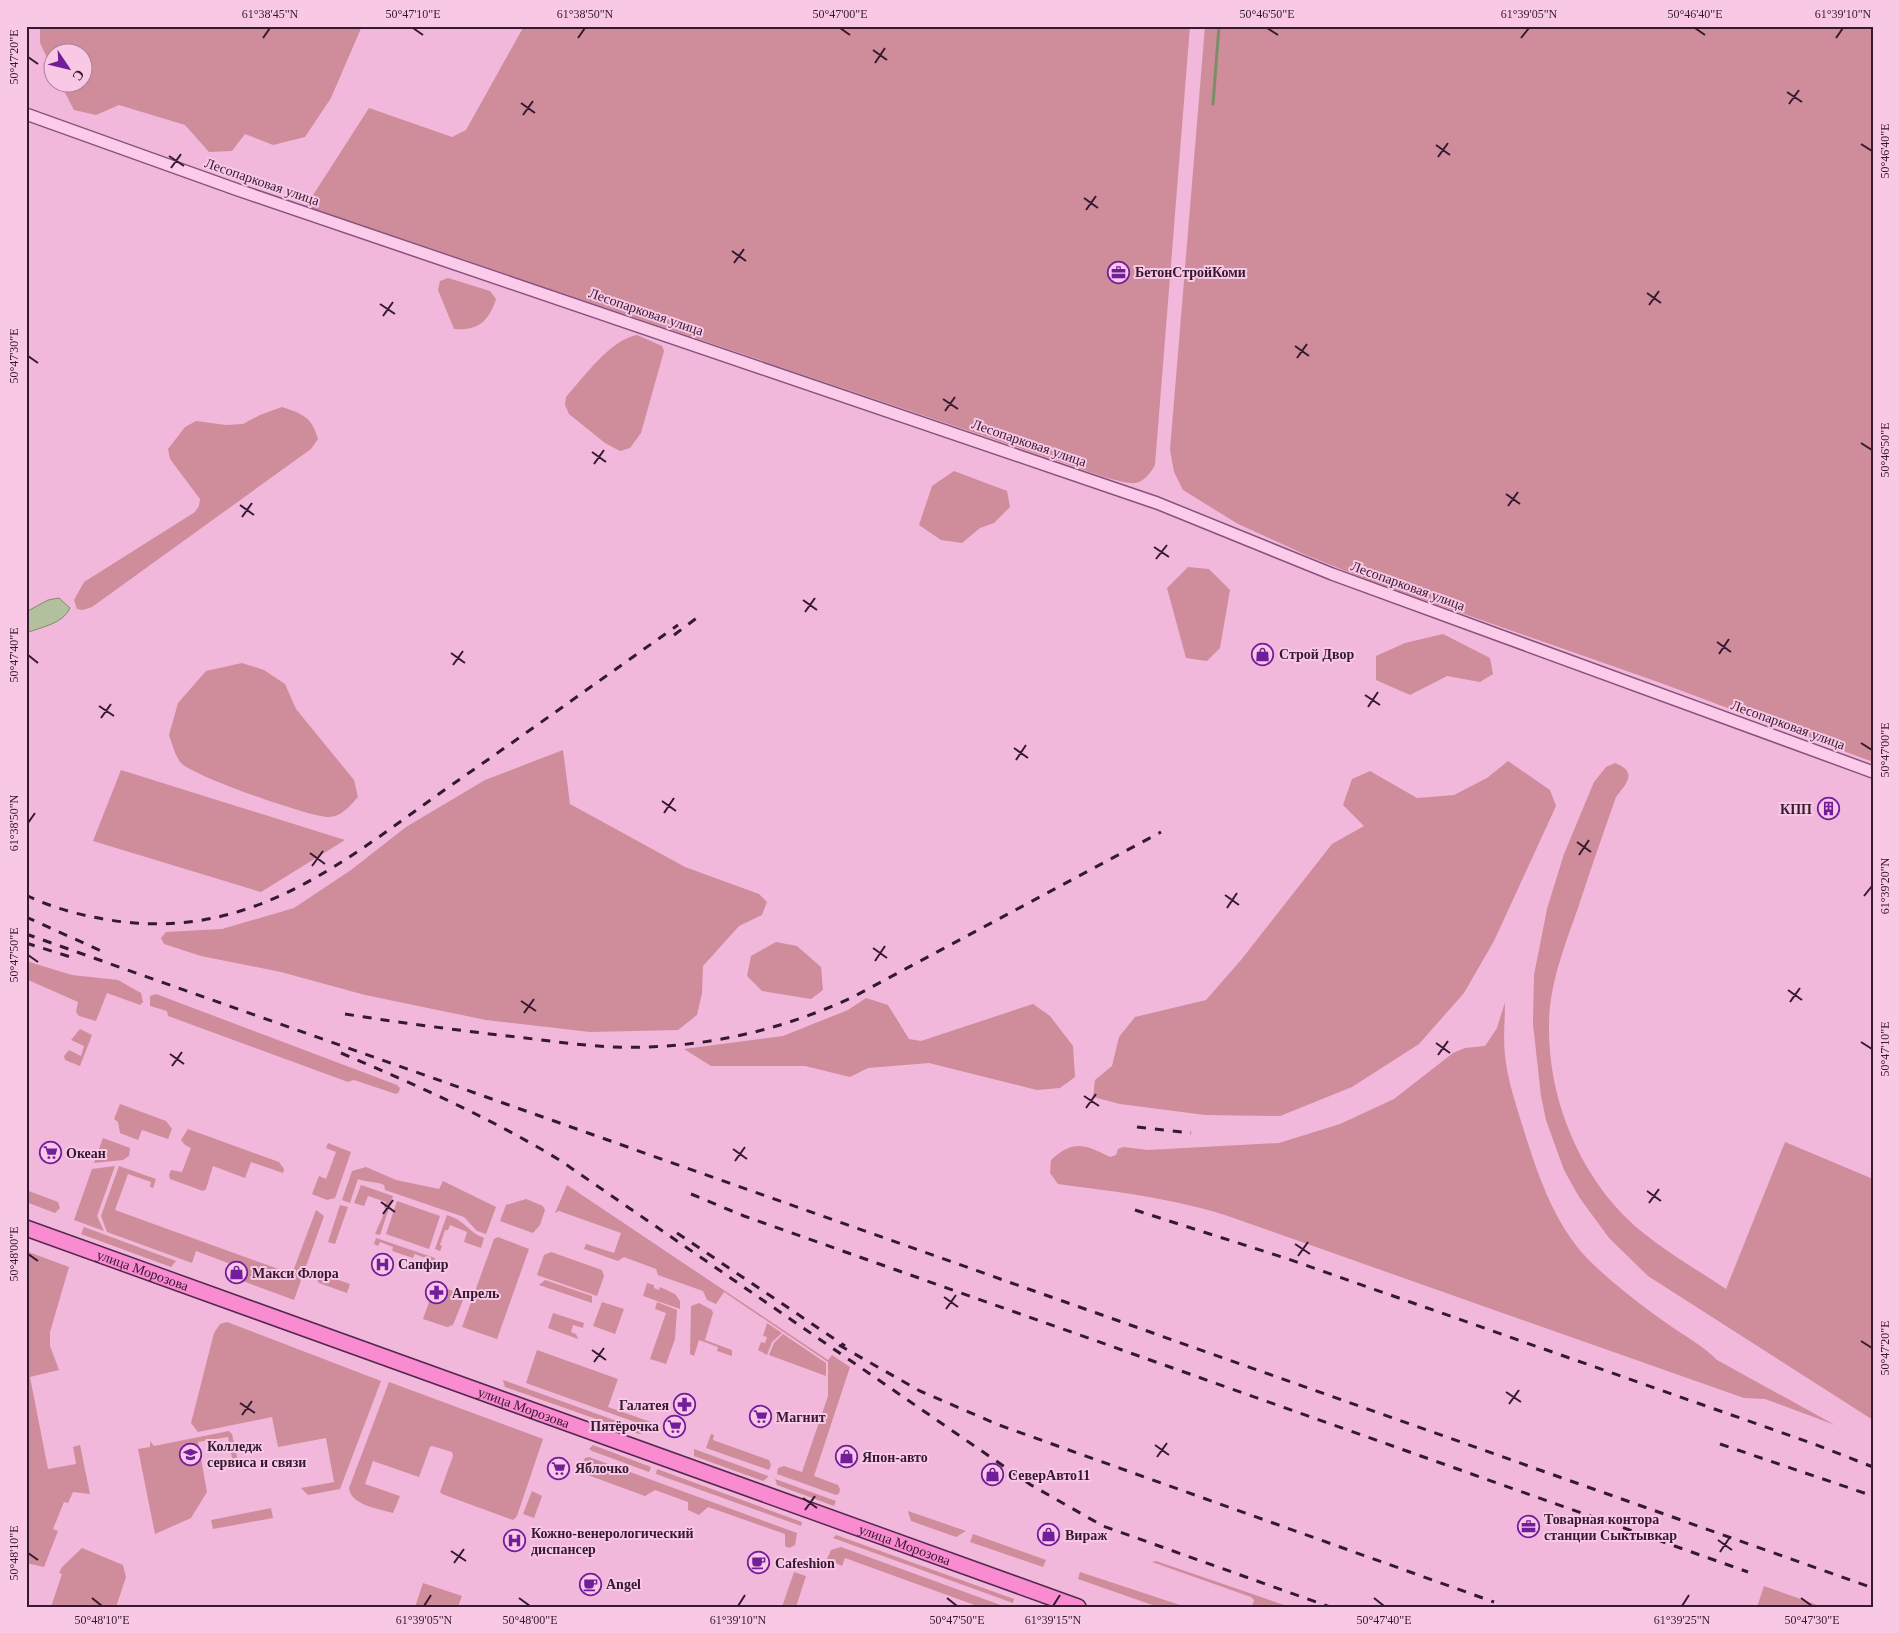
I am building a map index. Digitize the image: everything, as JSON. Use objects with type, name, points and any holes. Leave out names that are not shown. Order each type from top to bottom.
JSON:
[{"type":"main road","name":"улица Морозова","points":[[26,1228],[1062,1604],[1078,1607]]},
{"type":"street","name":"Лесопарковая улица","points":[[26,114],[238,190],[1156,503],[1332,574],[1873,772]]},
{"type":"shaded area","points":[[40,26],[362,26],[331,98],[305,137],[273,145],[245,134],[232,151],[209,152],[185,125],[119,105],[96,115],[74,110],[65,92],[92,92],[92,42],[42,42],[42,47],[40,43]]},
{"type":"shaded area","points":[[524,26],[1190,26],[1155,465],[1152,470],[1145,478],[1136,483],[1097,475],[306,206],[369,108],[452,137],[466,130]]},
{"type":"shaded area","points":[[1205,26],[1873,26],[1873,762],[1658,682],[1373,582],[1306,555],[1238,524],[1183,490],[1174,472],[1170,450]]},
{"type":"shaded area","points":[[448,278],[490,291],[496,299],[486,319],[470,328],[454,329],[438,290],[440,281]]},
{"type":"shaded area","points":[[637,335],[662,346],[664,351],[641,433],[630,448],[620,451],[605,443],[569,414],[565,405],[566,397],[607,352],[627,338]]},
{"type":"shaded area","points":[[282,407],[301,414],[310,421],[318,439],[311,449],[92,607],[83,610],[77,609],[74,600],[84,582],[195,512],[199,506],[200,499],[170,459],[168,449],[185,427],[196,421],[226,425],[243,424]]},
{"type":"shaded area","points":[[954,471],[1007,491],[1010,507],[994,523],[980,528],[962,543],[941,540],[919,525],[932,486]]},
{"type":"shaded area","points":[[1188,567],[1209,569],[1230,590],[1220,648],[1207,661],[1186,658],[1167,588]]},
{"type":"shaded area","points":[[59,598],[70,608],[67,613],[51,624],[26,633],[26,612],[48,600]]},
{"type":"shaded area","points":[[1443,634],[1490,658],[1493,674],[1480,682],[1447,676],[1410,695],[1376,680],[1376,656],[1405,643]]},
{"type":"shaded area","points":[[242,663],[264,670],[285,684],[296,709],[354,780],[358,797],[348,808],[332,817],[315,815],[227,786],[181,763],[175,753],[169,735],[178,703],[206,671]]},
{"type":"shaded area","points":[[563,750],[570,804],[685,867],[759,894],[767,902],[762,915],[739,926],[703,966],[702,993],[697,1015],[678,1030],[590,1032],[486,1020],[365,995],[281,972],[201,956],[164,944],[161,938],[166,932],[222,929],[294,908],[351,870],[406,827],[485,780]]},
{"type":"shaded area","points":[[1508,761],[1550,790],[1556,806],[1494,941],[1464,993],[1419,1044],[1352,1087],[1280,1116],[1205,1115],[1120,1104],[1093,1097],[1095,1080],[1112,1066],[1119,1037],[1135,1017],[1206,1000],[1241,960],[1332,844],[1364,826],[1343,805],[1352,779],[1370,771],[1417,798],[1454,795],[1487,778]]},
{"type":"shaded area","points":[[1615,763],[1626,770],[1628,774],[1627,782],[1616,797],[1563,951],[1555,980],[1550,1010],[1550,1049],[1553,1074],[1558,1098],[1575,1144],[1586,1166],[1600,1187],[1615,1206],[1639,1230],[1726,1289],[1785,1142],[1873,1179],[1873,1420],[1648,1276],[1609,1238],[1579,1197],[1564,1170],[1546,1120],[1541,1096],[1533,1024],[1534,975],[1547,909],[1564,854],[1594,782],[1606,767]]},
{"type":"shaded area","points":[[121,770],[345,840],[261,892],[93,841]]},
{"type":"shaded area","points":[[776,942],[797,946],[821,967],[823,990],[811,999],[762,991],[747,976],[751,956]]},
{"type":"shaded area","points":[[26,961],[72,975],[118,980],[141,993],[143,1002],[140,1005],[107,993],[96,1021],[79,1016],[76,1012],[78,1002],[26,979]]},
{"type":"shaded area","points":[[156,994],[397,1085],[400,1088],[399,1092],[396,1094],[354,1080],[348,1082],[168,1016],[167,1011],[150,1006],[150,996]]},
{"type":"shaded area","points":[[866,998],[888,1005],[909,1039],[921,1041],[1033,1004],[1050,1016],[1073,1046],[1075,1077],[1060,1088],[1037,1090],[929,1063],[868,1068],[850,1077],[805,1066],[711,1066],[684,1049],[783,1036],[848,1010]]},
{"type":"shaded area","points":[[1505,1002],[1505,1055],[1515,1103],[1548,1196],[1567,1233],[1580,1250],[1594,1265],[1632,1298],[1701,1346],[1717,1360],[1835,1425],[1765,1399],[1744,1398],[1225,1215],[1162,1199],[1058,1184],[1050,1173],[1051,1160],[1059,1153],[1073,1147],[1086,1147],[1110,1157],[1116,1155],[1118,1149],[1123,1147],[1148,1150],[1279,1143],[1340,1124],[1394,1099],[1453,1053],[1465,1048],[1485,1046],[1497,1028]]},
{"type":"shaded area","points":[[80,1029],[92,1035],[80,1066],[65,1060],[64,1056],[69,1050],[81,1056],[84,1046],[71,1040]]},
{"type":"shaded area","points":[[120,1104],[166,1121],[172,1129],[168,1139],[142,1130],[138,1140],[120,1133],[118,1122],[114,1119]]},
{"type":"shaded area","points":[[188,1129],[279,1162],[284,1169],[283,1173],[251,1162],[245,1178],[213,1166],[206,1189],[203,1191],[170,1179],[171,1170],[182,1172],[191,1148],[181,1140]]},
{"type":"shaded area","points":[[103,1138],[130,1148],[129,1156],[123,1160],[94,1163]]},
{"type":"shaded area","points":[[328,1143],[351,1152],[335,1198],[327,1200],[312,1194],[319,1176],[326,1179],[336,1152],[326,1148]]},
{"type":"shaded area","points":[[115,1166],[97,1216],[104,1231],[74,1220],[92,1169]]},
{"type":"shaded area","points":[[119,1166],[156,1179],[153,1188],[150,1187],[151,1182],[128,1174],[115,1210],[292,1274],[316,1210],[324,1216],[294,1300],[240,1280],[244,1269],[196,1251],[192,1263],[107,1232],[101,1216]]},
{"type":"shaded area","points":[[366,1167],[396,1180],[439,1189],[443,1181],[496,1207],[486,1234],[477,1231],[464,1217],[385,1190],[384,1185],[378,1183],[358,1179],[350,1203],[342,1200],[352,1171]]},
{"type":"shaded area","points":[[361,1185],[393,1196],[380,1235],[375,1234],[386,1209],[384,1207],[386,1202],[368,1196],[364,1206],[354,1203]]},
{"type":"shaded area","points":[[567,1185],[828,1360],[832,1355],[850,1367],[814,1476],[838,1485],[840,1489],[839,1494],[836,1495],[777,1474],[778,1468],[784,1466],[802,1472],[828,1396],[828,1362],[724,1292],[716,1304],[707,1300],[703,1291],[658,1275],[656,1269],[624,1257],[618,1261],[584,1249],[586,1244],[614,1253],[621,1233],[559,1211],[555,1213]]},
{"type":"shaded area","points":[[26,1190],[58,1202],[60,1208],[55,1213],[26,1202]]},
{"type":"shaded area","points":[[526,1199],[543,1206],[545,1210],[540,1225],[533,1233],[500,1221],[506,1205]]},
{"type":"shaded area","points":[[397,1201],[440,1216],[429,1249],[386,1234]]},
{"type":"shaded area","points":[[340,1205],[348,1207],[335,1244],[328,1242]]},
{"type":"shaded area","points":[[447,1215],[459,1220],[474,1233],[484,1238],[481,1248],[464,1242],[467,1232],[450,1225],[448,1230],[445,1230],[440,1251],[435,1249]]},
{"type":"shaded area","points":[[84,1227],[176,1261],[171,1267],[81,1234]]},
{"type":"shaded area","points":[[498,1237],[529,1249],[497,1339],[462,1327],[494,1239]]},
{"type":"shaded area","points":[[376,1238],[435,1258],[433,1265],[427,1263],[428,1259],[415,1254],[413,1258],[392,1251],[393,1247],[380,1242],[378,1246],[374,1244]]},
{"type":"shaded area","points":[[26,1251],[69,1267],[50,1332],[50,1346],[59,1370],[30,1377],[48,1469],[76,1464],[73,1447],[80,1445],[90,1494],[73,1492],[68,1503],[64,1502],[53,1529],[58,1531],[44,1567],[26,1563]]},
{"type":"shaded area","points":[[551,1252],[602,1270],[604,1276],[597,1296],[537,1275],[544,1255]]},
{"type":"shaded area","points":[[318,1273],[350,1284],[347,1293],[319,1283],[316,1278]]},
{"type":"shaded area","points":[[545,1280],[592,1296],[592,1303],[539,1285]]},
{"type":"shaded area","points":[[647,1283],[654,1285],[654,1288],[659,1290],[660,1287],[675,1294],[680,1301],[680,1309],[643,1296]]},
{"type":"shaded area","points":[[448,1289],[465,1295],[453,1325],[447,1327],[423,1319],[431,1296],[444,1301]]},
{"type":"shaded area","points":[[602,1302],[624,1309],[615,1334],[593,1326]]},
{"type":"shaded area","points":[[657,1302],[677,1310],[675,1339],[666,1364],[650,1359],[666,1313],[655,1309]]},
{"type":"shaded area","points":[[699,1303],[712,1310],[713,1313],[705,1340],[732,1350],[732,1356],[717,1351],[718,1347],[699,1340],[694,1356],[690,1354],[691,1306]]},
{"type":"shaded area","points":[[553,1313],[584,1323],[583,1328],[573,1325],[571,1332],[576,1334],[578,1339],[548,1328]]},
{"type":"shaded area","points":[[227,1322],[381,1381],[340,1489],[308,1495],[301,1488],[334,1482],[326,1438],[278,1447],[272,1417],[198,1432],[191,1423],[214,1333],[220,1324]]},
{"type":"shaded area","points":[[767,1323],[782,1333],[772,1342],[767,1355],[758,1350],[761,1342],[765,1343],[767,1337],[763,1336]]},
{"type":"shaded area","points":[[783,1334],[826,1363],[826,1376],[769,1355],[774,1343]]},
{"type":"shaded area","points":[[537,1350],[618,1379],[608,1407],[651,1422],[649,1427],[526,1383]]},
{"type":"shaded area","points":[[503,1380],[647,1432],[639,1434],[505,1387]]},
{"type":"shaded area","points":[[389,1382],[543,1439],[517,1516],[513,1520],[442,1494],[440,1492],[453,1456],[452,1452],[432,1446],[419,1477],[373,1461],[365,1484],[400,1496],[393,1513],[366,1505],[354,1499],[349,1488]]},
{"type":"shaded area","points":[[229,1431],[232,1434],[238,1462],[233,1463],[228,1437],[198,1442],[207,1492],[191,1518],[155,1534],[138,1449],[150,1447],[150,1441],[154,1446]]},
{"type":"shaded area","points":[[711,1434],[714,1435],[713,1440],[769,1460],[771,1465],[769,1470],[706,1448]]},
{"type":"shaded area","points":[[593,1445],[651,1467],[649,1472],[592,1451],[589,1449]]},
{"type":"shaded area","points":[[694,1449],[768,1476],[763,1481],[694,1456]]},
{"type":"shaded area","points":[[589,1457],[797,1533],[795,1545],[789,1548],[785,1546],[785,1534],[708,1507],[699,1515],[688,1510],[688,1502],[655,1490],[645,1496],[585,1474],[581,1468],[585,1458]]},
{"type":"shaded area","points":[[657,1469],[802,1522],[801,1526],[656,1474]]},
{"type":"shaded area","points":[[775,1479],[836,1501],[834,1506],[777,1485]]},
{"type":"shaded area","points":[[532,1491],[542,1496],[534,1518],[523,1514]]},
{"type":"shaded area","points":[[271,1508],[273,1518],[213,1529],[211,1520]]},
{"type":"shaded area","points":[[908,1511],[966,1531],[956,1537],[911,1521]]},
{"type":"shaded area","points":[[973,1534],[1046,1560],[1043,1567],[970,1542]]},
{"type":"shaded area","points":[[836,1535],[1014,1599],[1013,1603],[833,1538]]},
{"type":"shaded area","points":[[841,1547],[1006,1607],[980,1607],[845,1558],[842,1566],[827,1559],[831,1550]]},
{"type":"shaded area","points":[[82,1548],[123,1565],[126,1577],[116,1607],[51,1607],[62,1574],[59,1573],[62,1567]]},
{"type":"shaded area","points":[[1156,1561],[1290,1607],[1252,1607],[1254,1600],[1251,1597],[1152,1562]]},
{"type":"shaded area","points":[[794,1572],[806,1576],[796,1607],[782,1607]]},
{"type":"shaded area","points":[[1080,1572],[1186,1607],[1158,1607],[1078,1579]]},
{"type":"shaded area","points":[[423,1583],[462,1596],[458,1607],[415,1607]]},
{"type":"shaded area","points":[[1764,1586],[1823,1607],[1757,1607]]},
{"type":"waterway","points":[[1213,104],[1219,26]]},
{"type":"railway","points":[[674,635],[698,617]]},
{"type":"railway","points":[[26,895],[74,913],[124,922],[173,923],[218,917],[260,904],[300,886],[339,864],[678,625]]},
{"type":"railway","points":[[345,1014],[480,1033],[612,1047],[675,1045],[706,1042],[736,1036],[797,1020],[855,996],[1161,832]]},
{"type":"railway","points":[[26,917],[108,954]]},
{"type":"railway","points":[[26,934],[1873,1588]]},
{"type":"railway","points":[[26,943],[77,959]]},
{"type":"railway","points":[[341,1053],[480,1116],[561,1161],[1031,1485],[1103,1526],[1330,1607]]},
{"type":"railway","points":[[1137,1127],[1191,1133]]},
{"type":"railway","points":[[691,1194],[744,1216],[1748,1572]]},
{"type":"railway","points":[[1135,1210],[1288,1259],[1814,1444],[1873,1467]]},
{"type":"railway","points":[[677,1233],[845,1346]]},
{"type":"railway","points":[[839,1345],[920,1391],[999,1425],[1494,1602]]},
{"type":"railway","points":[[1720,1444],[1873,1496]]},
{"type":"place","name":"БетонСтройКоми","points":[[1119,272]]},
{"type":"place","name":"Строй Двор","points":[[1263,654]]},
{"type":"place","name":"КПП","points":[[1828,809]]},
{"type":"place","name":"Океан","points":[[50,1153]]},
{"type":"place","name":"Сапфир","points":[[382,1264]]},
{"type":"place","name":"Макси Флора","points":[[236,1273]]},
{"type":"place","name":"Апрель","points":[[436,1293]]},
{"type":"place","name":"Галатея","points":[[685,1405]]},
{"type":"place","name":"Магнит","points":[[760,1417]]},
{"type":"place","name":"Пятёрочка","points":[[675,1426]]},
{"type":"place","name":"Колледж сервиса и связи","points":[[191,1454]]},
{"type":"place","name":"Япон-авто","points":[[846,1457]]},
{"type":"place","name":"Яблочко","points":[[559,1468]]},
{"type":"place","name":"СеверАвто11","points":[[992,1475]]},
{"type":"place","name":"Товарная контора станции Сыктывкар","points":[[1528,1527]]},
{"type":"place","name":"Вираж","points":[[1049,1535]]},
{"type":"place","name":"Кожно-венерологический диспансер","points":[[515,1541]]},
{"type":"place","name":"Cafeshion","points":[[759,1563]]},
{"type":"place","name":"Angel","points":[[590,1584]]}]
